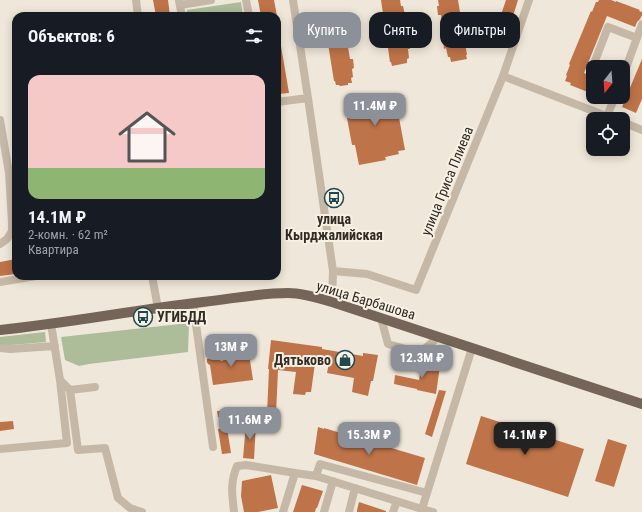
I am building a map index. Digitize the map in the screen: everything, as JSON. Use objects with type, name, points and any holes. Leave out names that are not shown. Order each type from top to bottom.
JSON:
[{"type":"main road","name":"улица Барбашова","points":[[0,330],[193,303],[289,293],[332,302],[642,404]]},
{"type":"street","points":[[136,0],[138,12]]},
{"type":"street","points":[[180,3],[211,0]]},
{"type":"street","points":[[246,0],[248,12]]},
{"type":"street","points":[[293,0],[333,271],[332,302]]},
{"type":"street","name":"улица Гриса Плиева","points":[[333,271],[367,274],[416,290],[503,76],[529,0]]},
{"type":"street","points":[[629,60],[642,24]]},
{"type":"street","points":[[594,60],[608,27],[637,38]]},
{"type":"street","points":[[503,76],[596,112]]},
{"type":"street","points":[[281,101],[308,98]]},
{"type":"street","points":[[0,120],[9,172],[12,231],[7,240],[0,244]]},
{"type":"street","points":[[630,124],[641,128]]},
{"type":"street","points":[[0,282],[12,280]]},
{"type":"street","points":[[153,280],[158,308]]},
{"type":"street","points":[[193,303],[214,447]]},
{"type":"street","points":[[381,318],[388,344],[420,353],[438,337]]},
{"type":"street","points":[[0,449],[67,443],[60,380],[51,324]]},
{"type":"street","points":[[0,348],[10,349],[55,346]]},
{"type":"street","points":[[422,509],[472,348]]},
{"type":"street","points":[[60,380],[70,390],[78,450],[105,448],[118,498],[130,508],[142,512]]},
{"type":"street","points":[[70,390],[95,387]]},
{"type":"street","points":[[316,476],[320,464],[427,493]]},
{"type":"street","points":[[234,512],[232,490],[233,476],[237,466],[246,465],[316,476],[433,512]]},
{"type":"street","points":[[283,512],[295,473]]},
{"type":"street","points":[[324,512],[333,481]]},
{"type":"street","points":[[349,512],[356,488]]},
{"type":"street","points":[[394,512],[397,501]]},
{"type":"green space","points":[[241,2],[242,12],[187,12],[187,10]]},
{"type":"green space","points":[[189,323],[188,352],[79,366],[65,360],[61,337]]},
{"type":"green space","points":[[45,332],[46,342],[0,346],[0,337]]},
{"type":"building","points":[[153,0],[168,0],[170,12],[155,12]]},
{"type":"building","points":[[258,0],[274,0],[276,12],[260,12]]},
{"type":"building","points":[[381,0],[400,0],[404,12],[383,12]]},
{"type":"building","points":[[438,0],[458,0],[460,12],[440,12],[440,15],[438,15],[437,6],[439,6]]},
{"type":"building","points":[[506,0],[518,0],[514,12],[502,12]]},
{"type":"building","points":[[599,0],[616,1],[640,10],[639,11],[642,12],[642,15],[635,27],[607,16],[589,60],[586,60],[586,68],[584,73],[586,74],[586,91],[570,85],[571,83],[565,81],[570,65],[569,64],[591,11],[592,12],[596,2]]},
{"type":"building","points":[[281,46],[289,93],[281,94]]},
{"type":"building","points":[[329,48],[348,48],[350,59],[353,59],[354,68],[352,69],[352,83],[340,86],[336,85]]},
{"type":"building","points":[[388,48],[410,48],[408,49],[409,58],[407,59],[407,63],[392,66]]},
{"type":"building","points":[[446,48],[466,48],[467,59],[451,62],[450,57],[448,57]]},
{"type":"building","points":[[642,59],[642,99],[636,113],[622,107],[623,104],[630,104],[630,88]]},
{"type":"building","points":[[374,93],[375,96],[388,94],[389,97],[395,96],[405,150],[398,151],[399,154],[385,157],[386,160],[359,165],[355,145],[352,145],[347,118],[350,117],[347,97]]},
{"type":"building","points":[[12,260],[12,274],[0,276],[0,262]]},
{"type":"building","points":[[271,340],[322,347],[322,349],[363,356],[363,353],[378,355],[373,381],[371,381],[368,396],[352,392],[354,378],[327,373],[330,358],[316,356],[311,392],[306,392],[305,395],[293,394],[296,372],[278,370],[276,415],[267,414],[268,369]]},
{"type":"building","points":[[228,350],[237,354],[237,357],[247,355],[248,353],[254,355],[250,360],[253,380],[213,385],[210,365],[207,362],[207,359],[210,358],[223,361],[222,355]]},
{"type":"building","points":[[422,362],[440,366],[436,394],[394,384],[395,375],[419,380]]},
{"type":"building","points":[[439,390],[446,391],[432,437],[425,434]]},
{"type":"building","points":[[252,408],[253,414],[218,417],[217,411]]},
{"type":"building","points":[[481,416],[584,449],[568,497],[466,464]]},
{"type":"building","points":[[13,421],[14,429],[0,431],[0,422]]},
{"type":"building","points":[[256,423],[254,459],[243,458],[246,424]]},
{"type":"building","points":[[318,427],[425,458],[417,485],[314,454]]},
{"type":"building","points":[[227,428],[231,453],[222,454],[218,429]]},
{"type":"building","points":[[608,439],[627,445],[614,487],[595,481]]},
{"type":"building","points":[[271,475],[278,508],[258,512],[244,512],[241,496],[242,481]]},
{"type":"building","points":[[302,485],[323,491],[315,512],[293,512]]},
{"type":"building","points":[[359,502],[386,511],[386,512],[357,512]]},
{"type":"place","name":"улица Кырджалийская","points":[[334,198]]},
{"type":"place","name":"УГИБДД","points":[[143,317]]},
{"type":"place","name":"Дятьково","points":[[345,360]]}]
